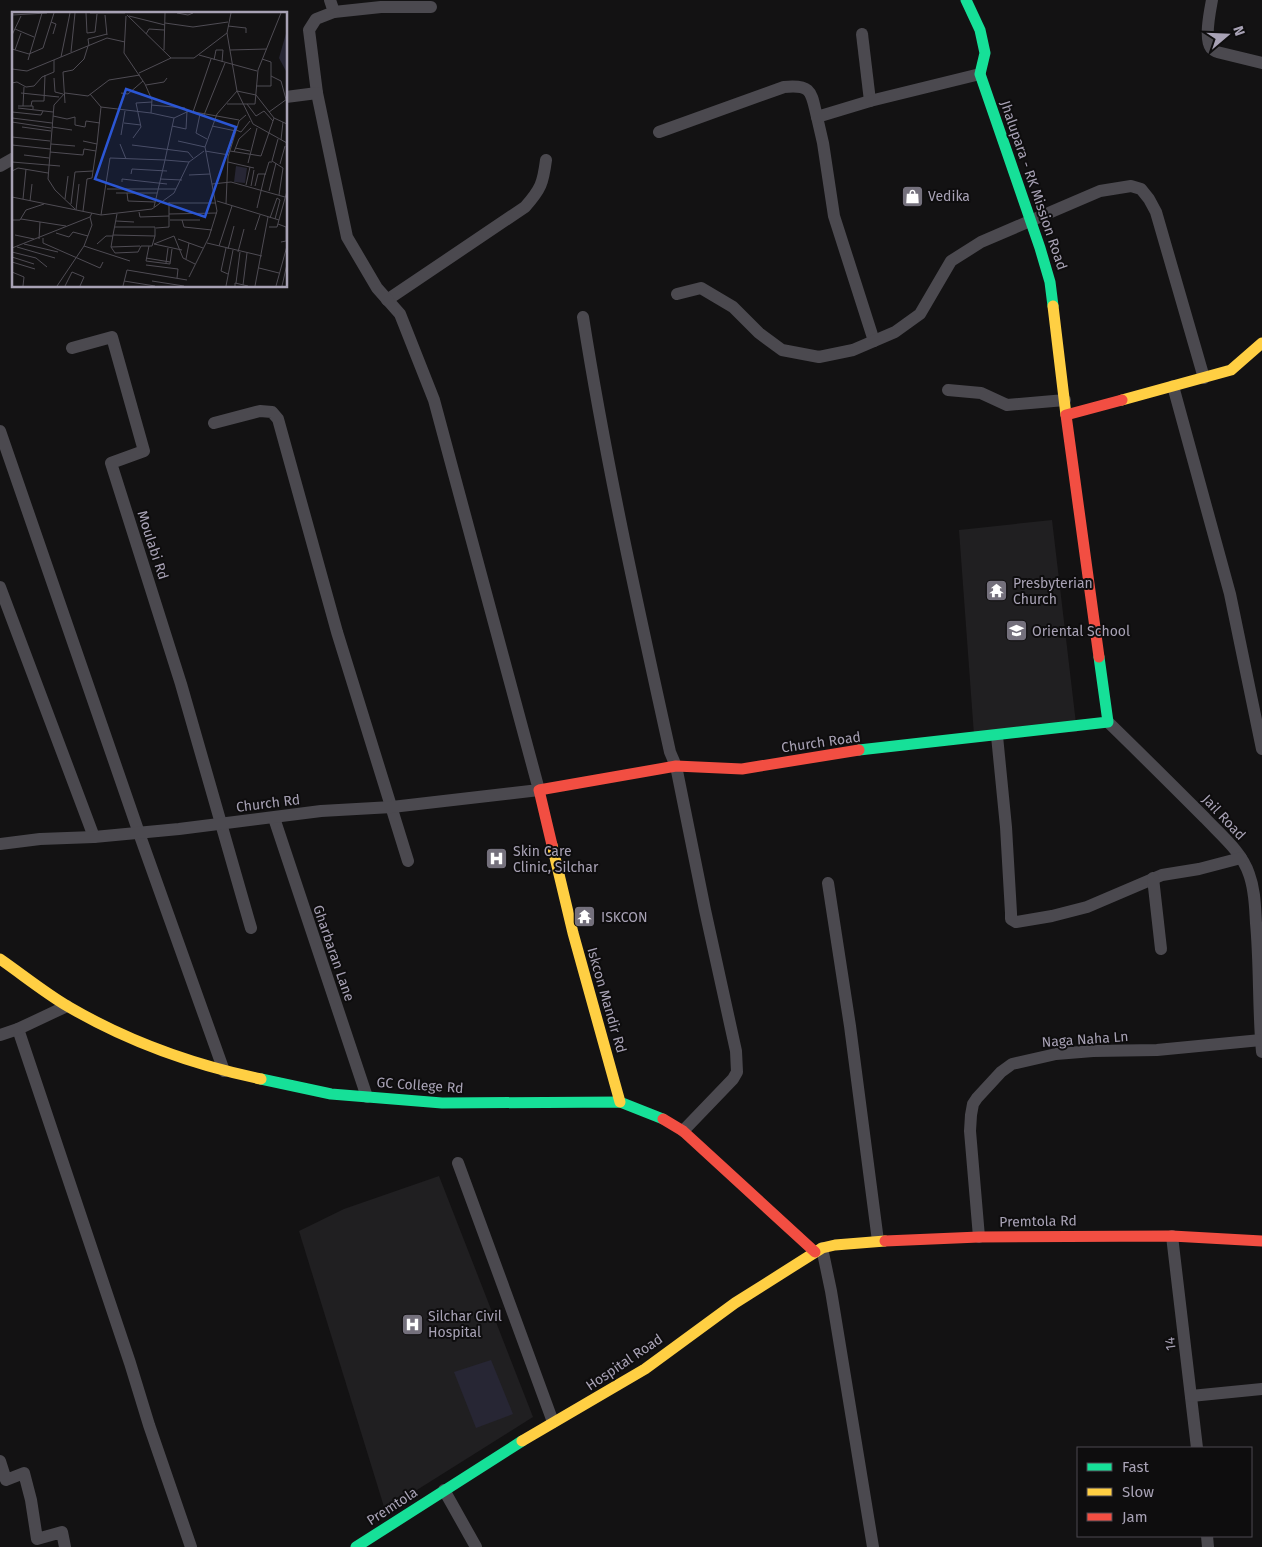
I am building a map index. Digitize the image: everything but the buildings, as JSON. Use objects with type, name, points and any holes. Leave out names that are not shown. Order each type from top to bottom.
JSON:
[{"type":"main road","name":"Jhalupara - RK Mission Road","points":[[966,0],[980,30],[984,53],[980,74],[1050,282],[1066,415],[1108,722]]},
{"type":"main road","points":[[1066,415],[1231,370],[1262,343]]},
{"type":"main road","name":"Church Road","points":[[539,790],[676,766],[742,769],[854,751],[1108,722]]},
{"type":"main road","name":"Iskcon Mandir Rd","points":[[539,790],[573,933],[620,1102]]},
{"type":"main road","name":"GC College Rd","points":[[0,959],[67,1006],[100,1024],[159,1050],[224,1071],[331,1094],[367,1097],[460,1103],[555,1104],[620,1102],[663,1118],[683,1132],[818,1250]]},
{"type":"main road","name":"Premtola Rd","points":[[818,1250],[835,1245],[878,1241],[979,1237],[1172,1236],[1262,1241]]},
{"type":"main road","name":"Hospital Road","points":[[444,1490],[553,1422],[645,1369],[735,1303],[818,1250]]},
{"type":"main road","name":"Premtola","points":[[356,1547],[444,1490]]},
{"type":"street","points":[[1212,0],[1208,33],[1208,42],[1211,49],[1262,63]]},
{"type":"street","points":[[431,7],[332,6],[316,19],[309,30],[317,93],[348,237],[369,275],[400,314],[434,400],[539,790]]},
{"type":"street","points":[[862,34],[870,100]]},
{"type":"street","points":[[817,117],[870,100],[980,74]]},
{"type":"street","points":[[659,132],[784,87],[798,85],[805,87],[809,91],[823,143],[834,216],[874,341]]},
{"type":"street","points":[[288,97],[317,93]]},
{"type":"street","points":[[0,166],[12,159]]},
{"type":"street","points":[[387,300],[525,207],[538,192],[543,180],[546,160]]},
{"type":"street","points":[[677,294],[701,288],[733,307],[759,333],[782,350],[819,357],[853,350],[895,332],[920,314],[951,261],[981,242],[1100,191],[1131,186],[1141,189],[1156,212],[1204,378]]},
{"type":"street","points":[[583,317],[597,410],[670,752],[676,766],[737,1064],[737,1072],[734,1078],[683,1132]]},
{"type":"street","name":"Moulabi Rd","points":[[72,348],[112,337],[144,451],[111,463],[181,684],[222,824]]},
{"type":"street","points":[[1173,386],[1230,594],[1262,748]]},
{"type":"street","points":[[948,390],[981,393],[1007,405],[1065,400]]},
{"type":"street","points":[[214,422],[260,411],[272,412],[278,419],[337,632],[408,861]]},
{"type":"street","points":[[0,431],[139,833],[224,1071]]},
{"type":"street","points":[[0,587],[94,837]]},
{"type":"street","name":"Jail Road","points":[[1108,722],[1153,765],[1235,850],[1246,867],[1252,883],[1260,945],[1262,1046]]},
{"type":"street","points":[[997,736],[1006,828],[1011,919],[1016,922],[1087,908],[1162,875],[1199,869],[1240,858]]},
{"type":"street","name":"Church Rd","points":[[0,844],[40,839],[139,833],[321,811],[392,807],[539,790]]},
{"type":"street","name":"Gharbaran Lane","points":[[274,818],[367,1097]]},
{"type":"street","points":[[222,824],[251,928]]},
{"type":"street","points":[[1153,878],[1161,949]]},
{"type":"street","points":[[828,883],[849,1016],[878,1241]]},
{"type":"street","points":[[0,1035],[18,1029],[67,1006]]},
{"type":"street","points":[[18,1029],[130,1362],[148,1425],[191,1547]]},
{"type":"street","name":"Naga Naha Ln","points":[[979,1237],[970,1131],[971,1115],[973,1104],[977,1098],[1007,1066],[1065,1053],[1262,1046]]},
{"type":"street","points":[[458,1163],[553,1422]]},
{"type":"street","name":"14","points":[[1172,1236],[1197,1447]]},
{"type":"street","points":[[818,1250],[831,1291],[873,1547]]},
{"type":"street","points":[[1191,1396],[1262,1389]]},
{"type":"street","points":[[0,1461],[6,1480],[24,1474],[31,1500],[37,1539],[62,1532],[65,1547]]},
{"type":"street","points":[[444,1490],[476,1547]]},
{"type":"shaded area","name":"Oriental School","points":[[1052,520],[1077,732],[974,735],[959,530]]},
{"type":"shaded area","name":"Silchar Civil Hospital","points":[[439,1176],[533,1417],[385,1510],[299,1231],[344,1209]]},
{"type":"shaded area","points":[[491,1360],[513,1414],[476,1428],[454,1372]]},
{"type":"traffic: fast","points":[[966,0],[980,30],[985,53],[980,74],[1040,248],[1050,282],[1053,306]]},
{"type":"traffic: fast","points":[[859,750],[1108,722],[1099,657]]},
{"type":"traffic: fast","points":[[261,1079],[331,1094],[442,1103],[620,1102],[663,1119]]},
{"type":"traffic: fast","points":[[356,1547],[522,1441]]},
{"type":"traffic: slow","points":[[1053,306],[1066,415]]},
{"type":"traffic: slow","points":[[1122,400],[1231,370],[1262,343]]},
{"type":"traffic: slow","points":[[552,845],[573,933],[620,1102]]},
{"type":"traffic: slow","points":[[0,959],[60,1002],[115,1031],[162,1051],[211,1067],[261,1079]]},
{"type":"traffic: slow","points":[[522,1441],[645,1369],[735,1303],[822,1248],[835,1245],[885,1241]]},
{"type":"traffic: jam","points":[[1099,657],[1066,415],[1122,400]]},
{"type":"traffic: jam","points":[[552,845],[539,790],[676,766],[742,769],[859,750]]},
{"type":"traffic: jam","points":[[663,1119],[683,1131],[815,1252]]},
{"type":"traffic: jam","points":[[885,1241],[979,1237],[1172,1236],[1262,1241]]},
{"type":"place","name":"Vedika","points":[[912,196]]},
{"type":"place","name":"Presbyterian Church","points":[[997,591]]},
{"type":"place","name":"Oriental School","points":[[1016,631]]},
{"type":"place","name":"Skin Care Clinic, Silchar","points":[[497,859]]},
{"type":"place","name":"ISKCON","points":[[585,917]]},
{"type":"place","name":"Silchar Civil Hospital","points":[[412,1324]]}]
